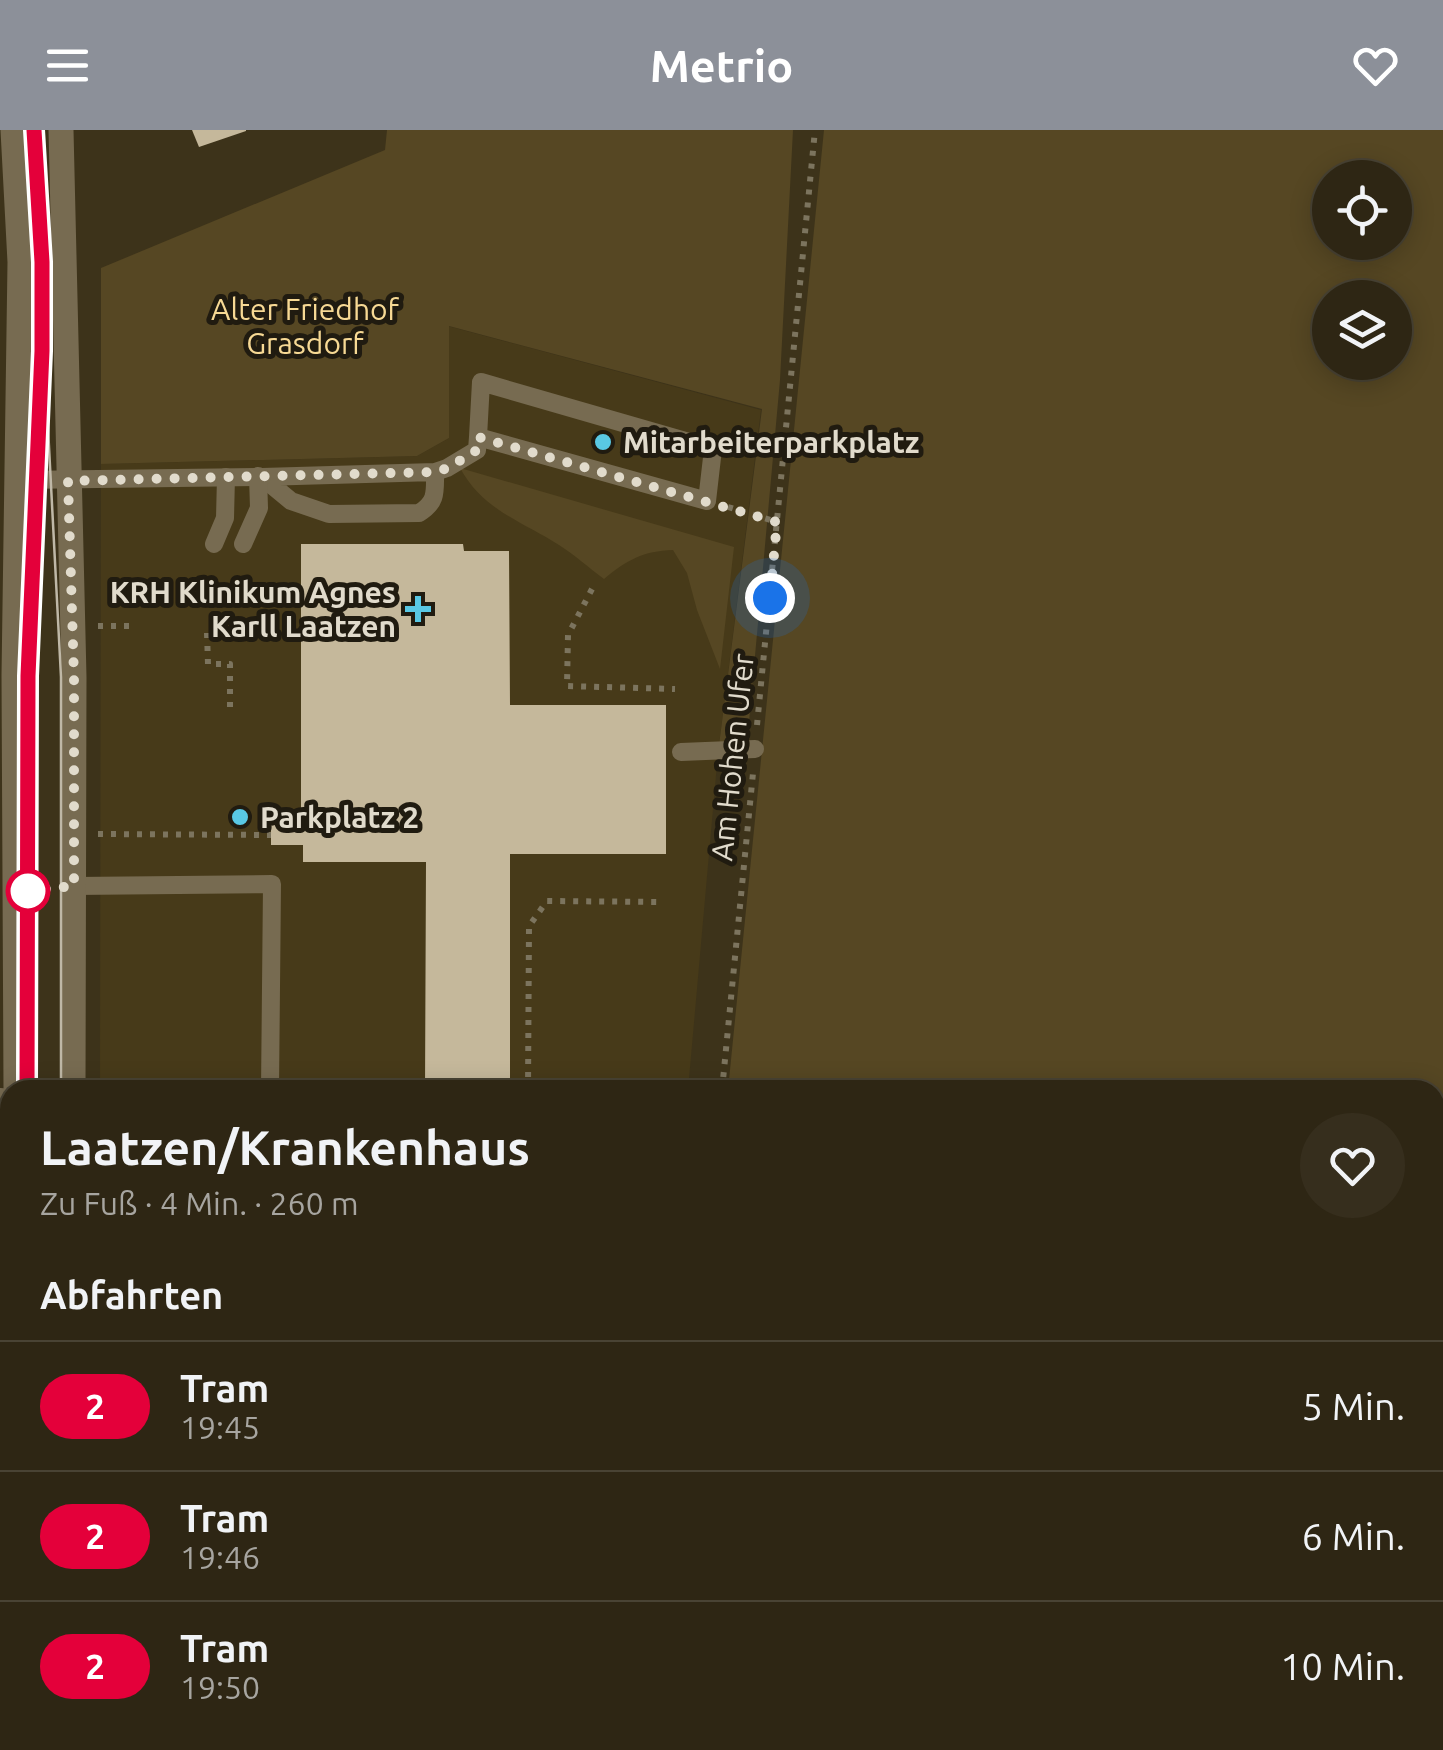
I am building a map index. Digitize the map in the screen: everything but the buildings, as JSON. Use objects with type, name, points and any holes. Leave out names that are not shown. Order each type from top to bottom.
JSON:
[{"type":"street","points":[[13,130],[20,262],[19,480],[8,991],[15,1080]]},
{"type":"street","points":[[60,130],[74,677],[73,1080]]},
{"type":"lane","points":[[19,480],[435,472],[477,450],[481,382],[713,449],[707,501],[478,437]]},
{"type":"lane","points":[[260,476],[291,502],[329,514],[419,513],[432,506],[436,496],[435,472]]},
{"type":"lane","points":[[243,544],[259,508],[260,476]]},
{"type":"lane","points":[[214,544],[226,518],[226,477]]},
{"type":"lane","points":[[681,752],[755,750]]},
{"type":"lane","points":[[74,886],[272,884],[270,1080]]},
{"type":"path","name":"Am Hohen Ufer","points":[[723,1080],[816,130]]},
{"type":"path","points":[[707,501],[777,522]]},
{"type":"path","points":[[592,589],[568,635],[567,686],[675,690]]},
{"type":"path","points":[[207,633],[208,664],[230,664],[230,710]]},
{"type":"path","points":[[118,833],[271,834]]},
{"type":"path","points":[[528,1080],[529,926],[547,901],[662,902]]},
{"type":"shaded area","name":"KRH Klinikum Agnes Karll Laatzen","points":[[448,326],[761,410],[718,753],[689,1080],[100,1080],[101,464],[417,456],[449,438]]},
{"type":"green space","name":"Alter Friedhof Grasdorf","points":[[387,130],[793,130],[780,380],[747,744],[719,745],[762,409],[449,326],[449,438],[417,456],[101,464],[101,268],[385,150]]},
{"type":"green space","points":[[824,130],[1443,130],[1443,1080],[729,1080]]},
{"type":"green space","points":[[460,468],[734,547],[720,669],[687,573],[673,550],[636,558],[604,579],[565,549],[491,504]]},
{"type":"tram line","name":"2","points":[[27,1080],[28,676],[42,351],[42,262],[34,130]]},
{"type":"tram line","points":[[35,130],[61,677],[61,1080]]},
{"type":"tram line","points":[[27,1080],[29,675],[37,465]]},
{"type":"place","name":"Mitarbeiterparkplatz","points":[[603,442]]},
{"type":"place","name":"KRH Klinikum Agnes Karll Laatzen","points":[[418,609]]},
{"type":"place","name":"Parkplatz 2","points":[[240,817]]},
{"type":"route","points":[[28,891],[74,886],[74,677],[68,481],[435,472],[477,450],[478,437],[777,522],[770,598]]}]
